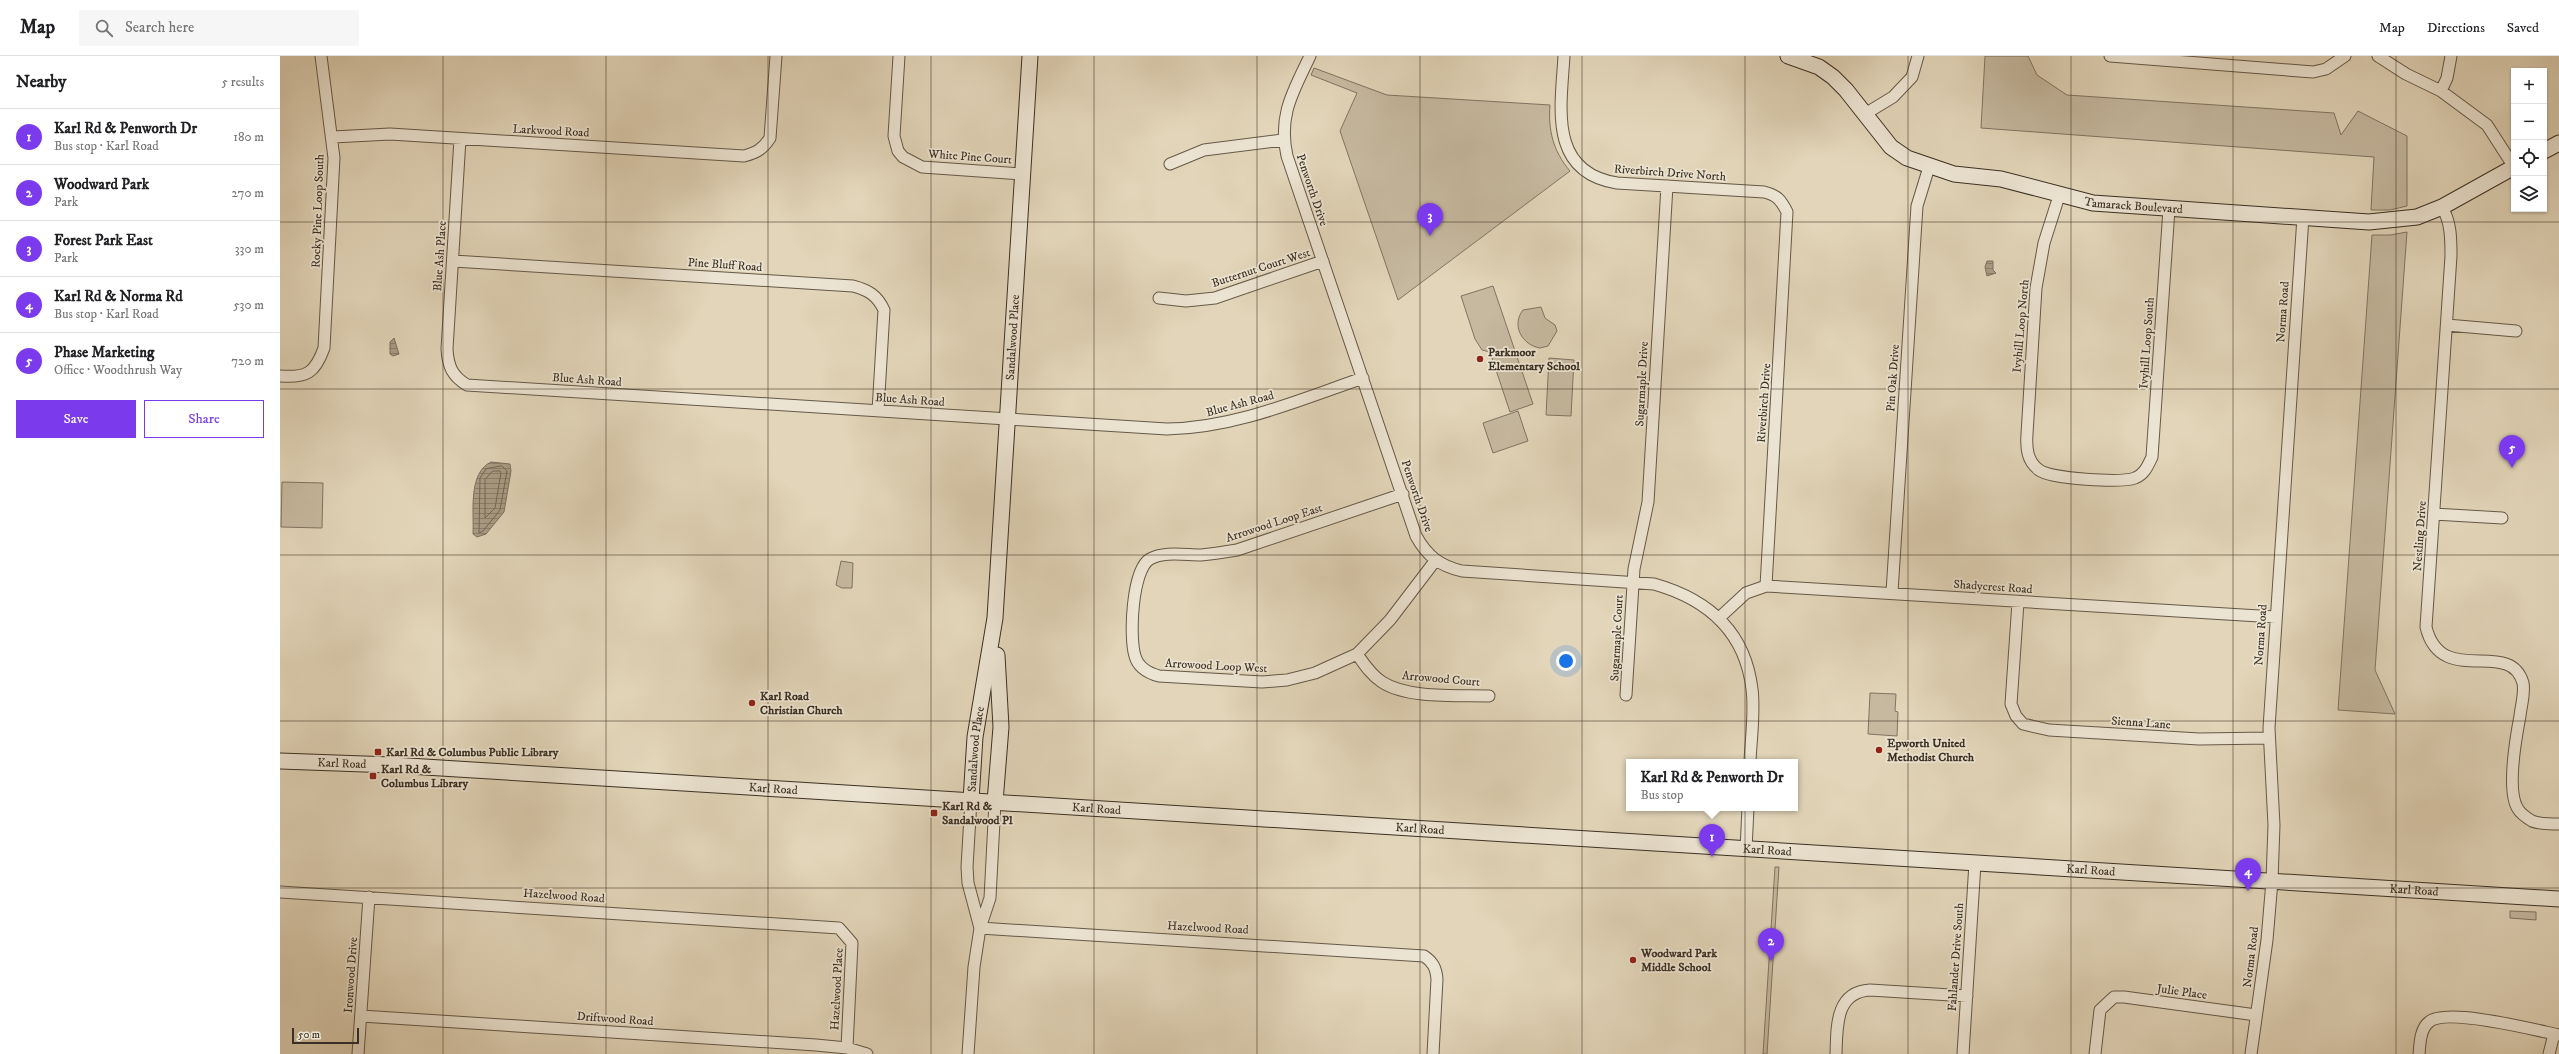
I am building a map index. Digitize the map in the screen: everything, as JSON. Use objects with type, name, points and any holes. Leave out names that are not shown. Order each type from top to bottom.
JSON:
[{"type":"main road","name":"Sandalwood Place","points":[[971,800],[975,737],[995,618],[1030,56]]},
{"type":"main road","name":"Tamarack Boulevard","points":[[1788,56],[1824,70],[1846,90],[1892,147],[1907,158],[1929,167],[1954,174],[2001,179],[2059,196],[2093,203],[2369,222],[2417,217],[2442,207],[2511,169]]},
{"type":"main road","points":[[2547,149],[2559,143]]},
{"type":"main road","name":"Sandalwood Place","points":[[995,618],[1001,727],[995,802]]},
{"type":"main road","name":"Karl Road","points":[[280,761],[400,765],[2559,899]]},
{"type":"street","name":"Rocky Pine Loop South","points":[[280,376],[305,375],[318,366],[324,348],[334,192],[333,137],[320,56]]},
{"type":"street","name":"Larkwood Road","points":[[333,137],[390,134],[744,156],[755,153],[765,146],[772,128],[776,56]]},
{"type":"street","name":"White Pine Court","points":[[899,56],[894,136],[898,151],[903,158],[922,167],[1022,174]]},
{"type":"street","name":"Penworth Drive","points":[[1310,56],[1290,101],[1282,128],[1283,140],[1416,536],[1435,561],[1453,569],[1472,573],[1654,584],[1677,590],[1698,601],[1719,618],[1736,642],[1749,671],[1753,707],[1750,759]]},
{"type":"street","name":"Riverbirch Drive North","points":[[1564,56],[1561,121],[1564,142],[1574,160],[1590,175],[1603,181],[1764,192],[1774,195],[1782,202],[1787,212],[1788,222]]},
{"type":"street","points":[[1865,114],[1893,97],[1912,78],[1918,56]]},
{"type":"street","points":[[2110,56],[2208,60],[2313,72],[2326,69],[2345,56]]},
{"type":"street","points":[[2378,56],[2406,74],[2441,91],[2487,125],[2511,162]]},
{"type":"street","points":[[2441,91],[2448,73],[2451,56]]},
{"type":"street","name":"Blue Ash Place","points":[[453,374],[449,365],[447,349],[460,139]]},
{"type":"street","points":[[1170,164],[1204,150],[1283,140]]},
{"type":"street","name":"Pin Oak Drive","points":[[1892,592],[1917,206],[1929,167]]},
{"type":"street","name":"Sugarmaple Drive","points":[[1633,582],[1638,542],[1648,502],[1666,186]]},
{"type":"street","name":"Ivyhill Loop North","points":[[2059,196],[2044,244],[2036,288],[2026,449],[2030,461],[2038,470],[2054,476],[2122,480],[2135,478],[2141,475]]},
{"type":"street","name":"Nestling Drive","points":[[2442,207],[2446,215],[2451,237],[2447,325],[2426,627],[2429,639],[2435,648],[2443,655],[2453,658],[2502,662],[2517,672],[2522,679],[2524,686],[2513,782],[2514,800],[2518,809],[2533,822],[2559,824]]},
{"type":"street","name":"Ivyhill Loop South","points":[[2141,475],[2152,457],[2154,442],[2169,209]]},
{"type":"street","name":"Norma Road","points":[[2251,1054],[2272,881],[2274,797],[2269,738],[2303,217]]},
{"type":"street","name":"Riverbirch Drive","points":[[1766,586],[1788,222]]},
{"type":"street","name":"Pine Bluff Road","points":[[453,261],[853,286],[868,290],[880,301],[884,310],[878,411]]},
{"type":"street","name":"Butternut Court West","points":[[1158,298],[1186,301],[1216,298],[1323,261]]},
{"type":"street","points":[[2447,325],[2516,331]]},
{"type":"street","name":"Blue Ash Road","points":[[453,374],[459,380],[475,387],[1167,429],[1210,426],[1237,421],[1363,378]]},
{"type":"street","name":"Arrowood Loop East","points":[[1142,667],[1135,657],[1133,644],[1136,584],[1139,572],[1149,559],[1166,554],[1213,554],[1237,550],[1403,494]]},
{"type":"street","points":[[2434,514],[2502,518]]},
{"type":"street","name":"Arrowood Loop West","points":[[1142,667],[1150,674],[1159,676],[1262,682],[1287,680],[1315,673],[1357,654],[1390,620],[1435,561]]},
{"type":"street","name":"Sugarmaple Court","points":[[1626,695],[1633,582]]},
{"type":"street","name":"Shadycrest Road","points":[[1719,618],[1746,593],[1766,586],[1892,592],[2018,602],[2276,617]]},
{"type":"street","name":"Sienna Lane","points":[[2018,602],[2011,704],[2016,716],[2023,724],[2030,727],[2049,730],[2199,739],[2269,738]]},
{"type":"street","name":"Arrowood Court","points":[[1357,654],[1372,674],[1382,682],[1402,690],[1489,696]]},
{"type":"street","name":"Sandalwood Place","points":[[971,800],[968,872],[980,928]]},
{"type":"street","name":"Sandalwood Place","points":[[968,1054],[974,967],[980,928],[990,898],[995,802]]},
{"type":"street","points":[[1746,849],[1748,811]]},
{"type":"street","name":"Fahlander Drive South","points":[[1963,1054],[1975,863]]},
{"type":"street","name":"Hazelwood Road","points":[[280,892],[824,926],[839,928],[845,933]]},
{"type":"street","name":"Ironwood Drive","points":[[358,1054],[369,897]]},
{"type":"street","name":"Hazelwood Road","points":[[980,928],[1414,953],[1424,956],[1431,962],[1436,970],[1437,979],[1433,1054]]},
{"type":"street","name":"Hazelwood Place","points":[[845,933],[852,943],[853,954],[847,1048]]},
{"type":"street","points":[[1836,1054],[1840,1011],[1843,1004],[1855,994],[1870,990],[1967,996]]},
{"type":"street","name":"Julie Place","points":[[2095,1054],[2097,1018],[2105,1003],[2114,997],[2124,997],[2256,1015]]},
{"type":"street","name":"Driftwood Road","points":[[361,1016],[847,1048],[867,1054]]},
{"type":"street","points":[[2419,1054],[2422,1034],[2429,1022],[2449,1017],[2492,1021],[2557,1035],[2549,1054]]},
{"type":"shaded area","points":[[1985,56],[2028,56],[2037,75],[2067,95],[2334,113],[2341,135],[2358,111],[2407,136],[2407,206],[2390,210],[2371,210],[2374,157],[1981,128]]},
{"type":"shaded area","points":[[1314,68],[1387,95],[1550,105],[1550,123],[1553,140],[1559,156],[1570,171],[1398,300],[1340,131],[1357,93],[1311,75]]},
{"type":"shaded area","points":[[2407,232],[2375,670],[2395,714],[2338,710],[2372,235],[2390,235]]},
{"type":"shaded area","points":[[1493,286],[1533,404],[1510,412],[1490,352],[1482,350],[1475,339],[1461,296]]},
{"type":"shaded area","points":[[1541,307],[1545,318],[1555,325],[1557,331],[1548,346],[1540,348],[1528,343],[1524,339],[1520,334],[1518,322],[1523,310]]},
{"type":"shaded area","points":[[1549,358],[1574,360],[1571,416],[1546,415]]},
{"type":"shaded area","points":[[1518,411],[1528,441],[1493,453],[1483,423]]},
{"type":"shaded area","points":[[282,482],[323,483],[322,528],[281,527]]},
{"type":"shaded area","points":[[841,561],[853,563],[852,588],[842,588],[836,585]]},
{"type":"shaded area","points":[[1870,693],[1896,694],[1895,711],[1898,712],[1897,736],[1868,734]]},
{"type":"shaded area","points":[[1775,867],[1779,867],[1767,1054],[1763,1054]]},
{"type":"shaded area","points":[[2510,911],[2536,912],[2536,920],[2510,918]]},
{"type":"water","points":[[1987,261],[1993,261],[1993,270],[1996,273],[1987,276],[1985,267]]},
{"type":"water","points":[[394,338],[399,354],[393,356],[390,354],[390,342]]},
{"type":"water","points":[[491,462],[510,464],[511,471],[504,512],[486,534],[477,537],[473,534],[475,484],[484,467]]},
{"type":"place","name":"Forest Park East","points":[[1430,236]]},
{"type":"place","name":"Parkmoor Elementary School","points":[[1480,359]]},
{"type":"place","name":"Phase Marketing","points":[[2512,468]]},
{"type":"place","name":"Karl Road Christian Church","points":[[752,703]]},
{"type":"place","name":"Epworth United Methodist Church","points":[[1879,750]]},
{"type":"place","name":"Karl Rd & Columbus Public Library","points":[[378,752]]},
{"type":"place","name":"Karl Rd & Columbus Library","points":[[373,776]]},
{"type":"place","name":"Karl Rd & Sandalwood Pl","points":[[934,813]]},
{"type":"place","name":"Karl Rd & Penworth Dr","points":[[1712,857]]},
{"type":"place","name":"Karl Rd & Norma Rd","points":[[2248,891]]},
{"type":"place","name":"Woodward Park Middle School","points":[[1633,960]]},
{"type":"place","name":"Woodward Park","points":[[1771,961]]}]
